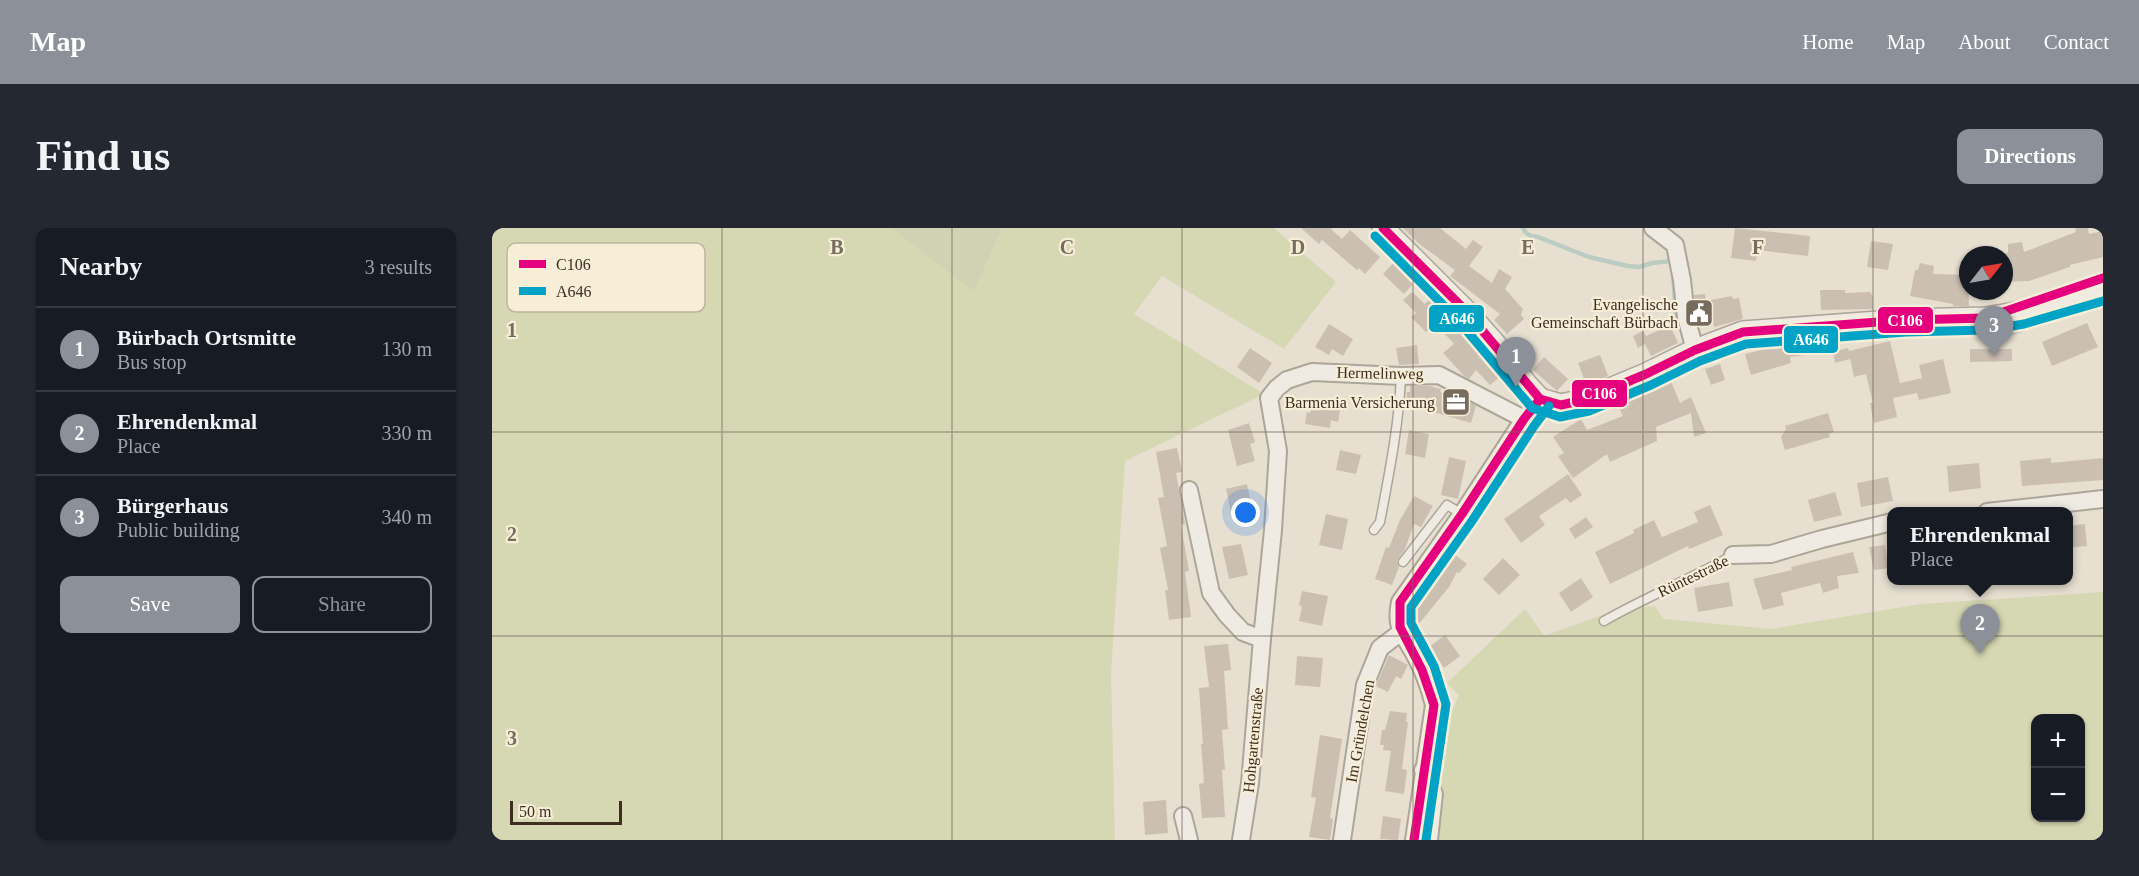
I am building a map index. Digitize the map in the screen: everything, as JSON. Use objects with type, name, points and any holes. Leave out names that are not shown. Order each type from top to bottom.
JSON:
[{"type":"street","points":[[1383,228],[1465,310],[1540,399],[1561,405],[1584,400],[1695,350],[1743,332],[1905,320],[1986,318],[2021,312],[2103,288]]},
{"type":"street","points":[[1653,228],[1675,245],[1686,317],[1695,350]]},
{"type":"street","points":[[1986,318],[2103,278]]},
{"type":"street","name":"Hermelinweg","points":[[1269,398],[1287,380],[1312,372],[1401,376],[1439,375],[1524,419]]},
{"type":"street","name":"Hohgartenstraße","points":[[1241,840],[1250,783],[1273,530],[1278,451],[1269,398]]},
{"type":"street","points":[[1414,840],[1434,705],[1428,683],[1416,657],[1400,633],[1397,616],[1400,602],[1462,514],[1524,419],[1540,399]]},
{"type":"street","points":[[1189,490],[1211,593],[1243,632],[1262,639]]},
{"type":"street","points":[[2029,507],[2103,498]]},
{"type":"street","name":"Rüntestraße","points":[[1733,555],[1771,554],[1887,523]]},
{"type":"street","name":"Im Gründelchen","points":[[1342,840],[1365,685],[1380,648],[1400,633]]},
{"type":"street","points":[[1423,770],[1434,794],[1429,840]]},
{"type":"street","points":[[1183,816],[1189,840]]},
{"type":"lane","points":[[1374,530],[1380,522],[1400,403],[1401,376]]},
{"type":"lane","points":[[1403,562],[1447,505],[1462,514]]},
{"type":"lane","name":"Rüntestraße","points":[[1604,621],[1637,602],[1700,574],[1733,555]]},
{"type":"green space","points":[[492,228],[891,228],[974,290],[1002,228],[1274,228],[1336,282],[1284,349],[1162,276],[1134,314],[1264,394],[1125,461],[1111,673],[1115,840],[492,840]]},
{"type":"green space","points":[[891,228],[1002,228],[974,291]]},
{"type":"green space","points":[[2103,592],[2103,840],[1437,840],[1443,732],[1459,695],[1447,683],[1525,609],[1544,636],[1613,611],[1655,606],[1664,619],[1771,629],[1921,604]]},
{"type":"building","points":[[1301,228],[1332,228],[1342,239],[1350,230],[1380,257],[1365,274],[1359,268],[1357,270],[1322,240],[1319,244]]},
{"type":"building","points":[[1403,228],[1440,228],[1466,249],[1473,240],[1483,247],[1469,266],[1492,283],[1499,269],[1512,277],[1505,289],[1523,309],[1521,315],[1524,319],[1507,334],[1494,320],[1500,314],[1450,276],[1455,270],[1418,243]]},
{"type":"building","points":[[1735,228],[1810,236],[1808,256],[1758,250],[1756,261],[1731,258]]},
{"type":"building","points":[[2075,228],[2088,228],[2089,234],[2103,231],[2103,257],[2070,265],[2070,267],[2029,281],[2013,282],[2013,246],[2008,246],[2008,244],[2022,242],[2024,252],[2076,232]]},
{"type":"building","points":[[1871,241],[1893,244],[1888,270],[1867,267]]},
{"type":"building","points":[[1394,262],[1415,282],[1404,294],[1383,274]]},
{"type":"building","points":[[1920,263],[1934,266],[1933,274],[1959,275],[1959,300],[1969,300],[1969,306],[1953,306],[1953,304],[1910,296],[1915,270],[1918,270]]},
{"type":"building","points":[[1820,290],[1845,290],[1845,293],[1870,292],[1873,296],[1873,309],[1821,310]]},
{"type":"building","points":[[1412,292],[1425,304],[1432,297],[1466,332],[1502,375],[1490,385],[1476,370],[1469,379],[1464,376],[1443,353],[1454,344],[1435,323],[1426,332],[1411,317],[1416,313],[1403,300]]},
{"type":"building","points":[[1705,294],[1706,301],[1732,296],[1733,299],[1739,298],[1743,319],[1714,327],[1713,319],[1698,321],[1694,295]]},
{"type":"building","points":[[2087,323],[2098,347],[2052,366],[2042,342]]},
{"type":"building","points":[[1329,324],[1353,339],[1343,356],[1332,349],[1329,355],[1315,347]]},
{"type":"building","points":[[1670,325],[1678,343],[1651,356],[1645,344],[1638,348],[1633,336],[1643,331],[1646,336]]},
{"type":"building","points":[[1805,341],[1807,355],[1790,357],[1791,363],[1751,375],[1745,354]]},
{"type":"building","points":[[1890,341],[1900,383],[1922,378],[1919,365],[1943,359],[1951,393],[1919,400],[1917,393],[1893,398],[1897,417],[1874,423],[1870,403],[1873,403],[1866,374],[1854,377],[1849,353],[1850,359],[1835,363],[1833,352],[1848,348],[1849,351]]},
{"type":"building","points":[[1417,345],[1419,364],[1399,365],[1396,348]]},
{"type":"building","points":[[1250,348],[1272,363],[1259,383],[1237,367]]},
{"type":"building","points":[[1970,349],[2012,349],[2012,361],[1970,362]]},
{"type":"building","points":[[1600,355],[1608,376],[1586,384],[1578,363]]},
{"type":"building","points":[[1544,357],[1568,379],[1557,391],[1533,370]]},
{"type":"building","points":[[1720,364],[1725,380],[1711,385],[1705,369]]},
{"type":"building","points":[[1670,379],[1680,403],[1691,397],[1706,433],[1694,437],[1691,413],[1656,427],[1657,441],[1610,462],[1607,454],[1573,478],[1558,456],[1564,453],[1553,437],[1581,419],[1587,430],[1623,416],[1618,405],[1649,392],[1648,389]]},
{"type":"building","points":[[1410,386],[1430,386],[1441,389],[1440,392],[1463,399],[1476,406],[1471,423],[1406,404]]},
{"type":"building","points":[[1313,400],[1341,405],[1338,422],[1331,420],[1330,428],[1305,424],[1307,412],[1310,413]]},
{"type":"building","points":[[1828,413],[1834,432],[1829,434],[1830,437],[1785,450],[1781,437],[1786,429],[1785,426]]},
{"type":"building","points":[[1249,423],[1255,442],[1250,444],[1255,461],[1237,466],[1228,430]]},
{"type":"building","points":[[1409,430],[1429,434],[1425,458],[1405,454]]},
{"type":"building","points":[[1177,448],[1182,472],[1176,473],[1185,524],[1181,525],[1189,571],[1185,572],[1191,617],[1169,620],[1165,590],[1168,590],[1160,548],[1167,546],[1158,498],[1164,497],[1156,452]]},
{"type":"building","points":[[1340,450],[1361,455],[1356,474],[1336,470]]},
{"type":"building","points":[[1449,457],[1466,461],[1458,499],[1441,495]]},
{"type":"building","points":[[2051,458],[2051,463],[2103,458],[2103,480],[2022,486],[2020,461]]},
{"type":"building","points":[[1979,463],[1981,488],[1949,492],[1947,466]]},
{"type":"building","points":[[1568,474],[1582,495],[1570,503],[1566,498],[1539,516],[1545,525],[1521,543],[1504,519]]},
{"type":"building","points":[[1888,477],[1893,501],[1861,507],[1857,483]]},
{"type":"building","points":[[1247,484],[1252,508],[1231,513],[1226,489]]},
{"type":"building","points":[[1835,492],[1842,515],[1814,522],[1808,500]]},
{"type":"building","points":[[1414,496],[1433,506],[1421,527],[1414,524],[1405,549],[1397,561],[1399,567],[1392,585],[1375,579],[1386,547],[1389,548],[1400,520]]},
{"type":"building","points":[[1710,505],[1723,535],[1689,549],[1688,546],[1610,584],[1595,552],[1634,533],[1633,530],[1654,520],[1662,537],[1698,522],[1694,512]]},
{"type":"building","points":[[1326,514],[1348,519],[1342,550],[1319,545]]},
{"type":"building","points":[[1586,517],[1593,527],[1575,539],[1569,529]]},
{"type":"building","points":[[2085,524],[2087,546],[2073,547],[2073,525]]},
{"type":"building","points":[[1241,544],[1248,575],[1229,579],[1222,547]]},
{"type":"building","points":[[1885,545],[1887,568],[1874,570],[1869,547]]},
{"type":"building","points":[[1450,551],[1467,564],[1459,573],[1457,572],[1449,587],[1413,631],[1410,623],[1429,586],[1427,585]]},
{"type":"building","points":[[1853,552],[1859,573],[1837,576],[1839,588],[1823,593],[1820,583],[1781,593],[1784,605],[1763,610],[1753,579]]},
{"type":"building","points":[[1503,558],[1520,575],[1499,595],[1483,579]]},
{"type":"building","points":[[1581,578],[1593,597],[1571,612],[1559,593]]},
{"type":"building","points":[[1729,582],[1733,606],[1698,612],[1694,588]]},
{"type":"building","points":[[1302,591],[1328,596],[1322,626],[1299,621]]},
{"type":"building","points":[[1445,635],[1460,656],[1444,668],[1429,647]]},
{"type":"building","points":[[1228,644],[1231,670],[1224,671],[1228,729],[1222,730],[1225,817],[1202,818],[1199,784],[1204,783],[1199,688],[1209,687],[1204,646]]},
{"type":"building","points":[[1389,655],[1408,665],[1401,679],[1396,676],[1388,692],[1376,686]]},
{"type":"building","points":[[1297,656],[1323,658],[1320,687],[1295,685]]},
{"type":"building","points":[[1390,711],[1407,713],[1402,769],[1407,770],[1404,794],[1385,791],[1391,751],[1383,750],[1384,745],[1380,745],[1382,730],[1385,730]]},
{"type":"building","points":[[1320,735],[1342,739],[1330,818],[1333,819],[1330,840],[1309,837],[1316,798],[1311,797]]},
{"type":"building","points":[[1166,800],[1168,833],[1145,835],[1143,802]]},
{"type":"building","points":[[1383,816],[1401,819],[1398,840],[1380,839]]},
{"type":"waterway","points":[[1523,228],[1531,236],[1589,257],[1639,267],[1652,263],[1671,261],[1673,263]]},
{"type":"waterway","points":[[1673,274],[1678,319]]},
{"type":"waterway","points":[[2000,336],[2022,330]]},
{"type":"transit line","name":"C106","points":[[1383,228],[1465,310],[1540,399],[1561,405],[1584,400],[1695,350],[1743,332],[1905,320],[1986,318],[2103,278]]},
{"type":"transit line","name":"A646","points":[[1375,236],[1456,318],[1532,408],[1560,417],[1589,411],[1700,361],[1746,344],[1906,332],[1988,330],[2024,324],[2103,301]]},
{"type":"transit line","name":"C106","points":[[1414,840],[1434,705],[1422,670],[1400,627],[1400,602],[1462,514],[1524,419],[1540,399]]},
{"type":"transit line","name":"A646","points":[[1426,840],[1446,704],[1434,666],[1411,623],[1411,607],[1549,406]]},
{"type":"place","name":"Evangelische Gemeinschaft Bürbach","points":[[1699,313]]},
{"type":"place","name":"Bürgerhaus","points":[[1994,356]]},
{"type":"place","name":"Bürbach Ortsmitte","points":[[1516,387]]},
{"type":"place","name":"Barmenia Versicherung","points":[[1456,402]]},
{"type":"place","name":"Ehrendenkmal","points":[[1980,654]]}]
